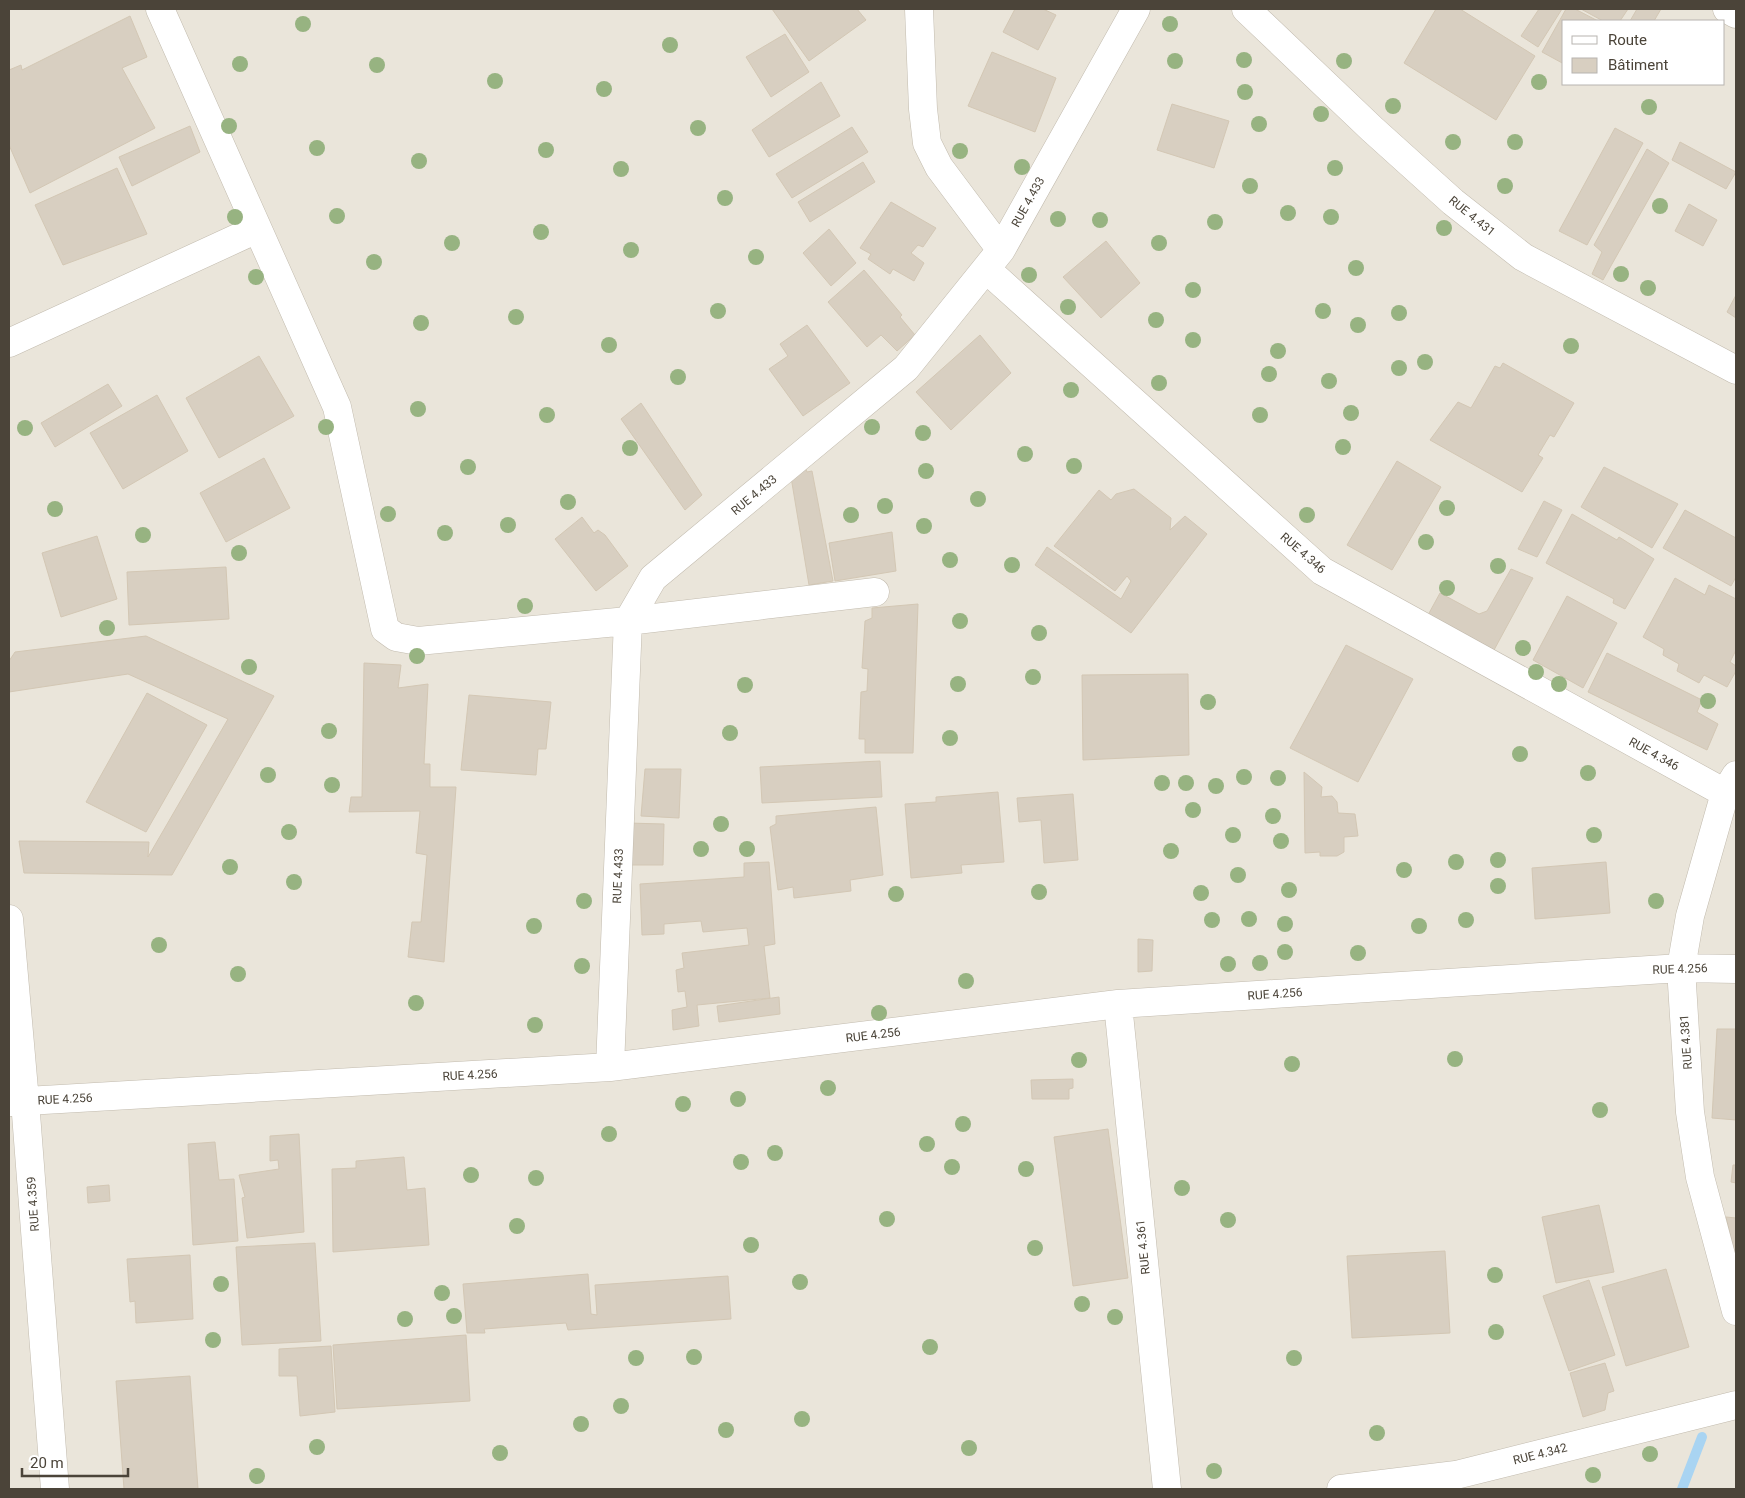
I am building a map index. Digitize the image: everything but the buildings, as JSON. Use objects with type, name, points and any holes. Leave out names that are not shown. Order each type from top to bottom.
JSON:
[{"type":"street","points":[[160,9],[337,407],[385,629],[396,637],[418,640],[628,621],[875,592]]},
{"type":"street","name":"RUE 4.346","points":[[919,9],[923,109],[927,143],[993,260],[1322,571],[1731,784]]},
{"type":"street","name":"RUE 4.433","points":[[610,1067],[628,621],[653,578],[906,368],[993,260],[1136,9]]},
{"type":"street","name":"RUE 4.431","points":[[1246,9],[1439,189],[1523,258],[1736,370]]},
{"type":"street","points":[[1727,9],[1736,14]]},
{"type":"street","points":[[9,343],[257,229]]},
{"type":"street","name":"RUE 4.381","points":[[1731,784],[1690,916],[1681,968],[1690,1112],[1700,1176],[1736,1312]]},
{"type":"street","name":"RUE 4.359","points":[[9,920],[17,1102],[55,1489]]},
{"type":"street","name":"RUE 4.256","points":[[17,1102],[610,1067],[1118,1004],[1681,968],[1736,969]]},
{"type":"street","name":"RUE 4.361","points":[[1118,1004],[1167,1489]]},
{"type":"street","name":"RUE 4.342","points":[[1341,1489],[1456,1475],[1736,1405]]},
{"type":"shaded area","points":[[9,9],[1736,9],[1736,1489],[9,1489]]},
{"type":"waterway","points":[[1682,1489],[1702,1437]]}]
